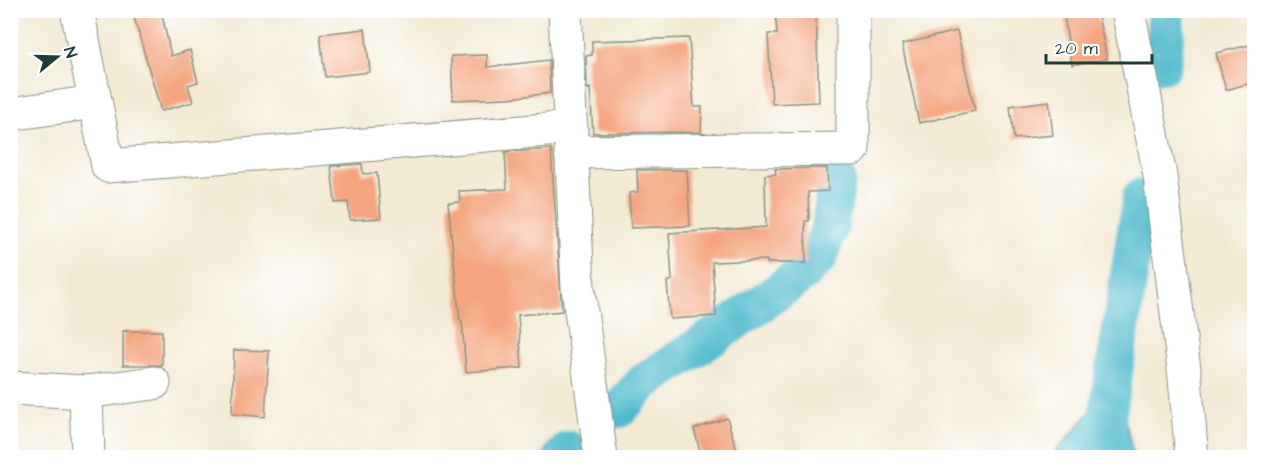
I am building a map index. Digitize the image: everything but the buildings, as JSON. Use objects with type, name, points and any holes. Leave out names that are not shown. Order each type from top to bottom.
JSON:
[{"type":"street","points":[[77,10],[108,166],[571,140],[854,149],[853,10]]},
{"type":"street","points":[[565,10],[578,288],[601,458]]},
{"type":"street","points":[[1128,10],[1160,176],[1185,378],[1192,458]]},
{"type":"street","points":[[10,114],[95,102]]},
{"type":"street","points":[[10,388],[86,392],[154,383]]},
{"type":"street","points":[[86,392],[88,458]]},
{"type":"water","points":[[1122,406],[1134,457],[1051,457],[1090,412]]},
{"type":"waterway","points":[[1162,65],[1166,33],[1165,10]]},
{"type":"waterway","points":[[619,409],[645,381],[719,333],[801,275],[819,257],[830,226],[837,179]]},
{"type":"waterway","points":[[1101,458],[1141,197]]},
{"type":"waterway","points":[[561,458],[569,450]]}]
